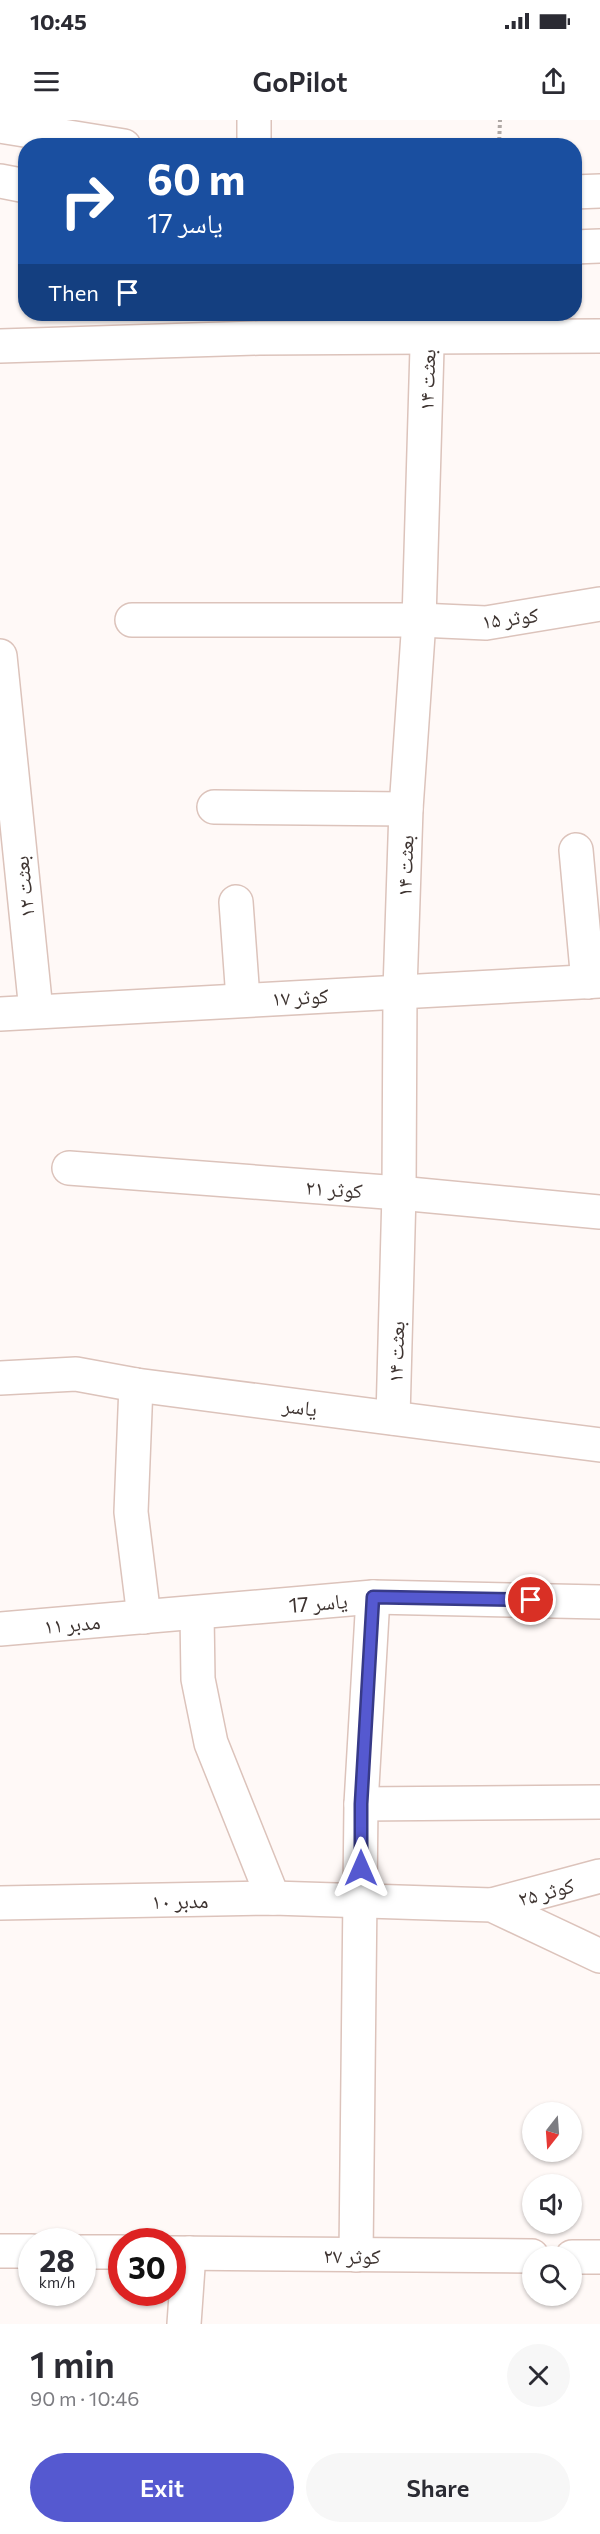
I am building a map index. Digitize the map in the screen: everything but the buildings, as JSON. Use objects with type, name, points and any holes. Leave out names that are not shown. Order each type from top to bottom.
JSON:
[{"type":"street","points":[[254,120],[254,138]]},
{"type":"street","points":[[0,126],[47,138]]},
{"type":"street","points":[[0,181],[18,184]]},
{"type":"street","points":[[582,192],[600,191]]},
{"type":"street","points":[[582,247],[600,246]]},
{"type":"street","points":[[0,346],[427,324],[600,336]]},
{"type":"street","name":"بعثت ۱۴","points":[[393,1418],[399,1193],[400,990],[406,810],[419,620],[427,324]]},
{"type":"street","name":"کوثر ۱۵","points":[[132,620],[419,620],[486,623],[600,604]]},
{"type":"street","name":"بعثت ۱۲","points":[[0,656],[4,743],[36,1011]]},
{"type":"street","points":[[214,807],[406,810]]},
{"type":"street","points":[[576,850],[594,981]]},
{"type":"street","points":[[236,902],[243,999]]},
{"type":"street","name":"کوثر ۱۷","points":[[0,1014],[594,981]]},
{"type":"street","name":"کوثر ۲۱","points":[[69,1168],[399,1193],[600,1212]]},
{"type":"street","name":"یاسر","points":[[0,1378],[76,1374],[136,1385],[600,1445]]},
{"type":"street","points":[[136,1385],[131,1512],[144,1617]]},
{"type":"street","points":[[356,2254],[361,1804],[373,1597]]},
{"type":"street","name":"یاسر 17","points":[[144,1617],[373,1597],[600,1602]]},
{"type":"street","points":[[196,1614],[198,1680],[211,1743],[273,1899]]},
{"type":"street","name":"مدبر ۱۱","points":[[0,1629],[144,1617]]},
{"type":"street","points":[[361,1804],[600,1802]]},
{"type":"street","name":"کوثر ۲۵","points":[[492,1905],[600,1876]]},
{"type":"street","name":"مدبر ۱۰","points":[[0,1903],[273,1899],[492,1905]]},
{"type":"street","points":[[492,1905],[600,1956]]},
{"type":"street","points":[[0,2251],[18,2251]]},
{"type":"street","name":"کوثر ۲۷","points":[[186,2253],[522,2256]]},
{"type":"street","points":[[582,2257],[600,2257]]},
{"type":"street","points":[[183,2306],[184,2324]]},
{"type":"path","points":[[499,138],[500,120]]},
{"type":"route","points":[[361,1868],[361,1804],[373,1597],[531,1600]]}]
